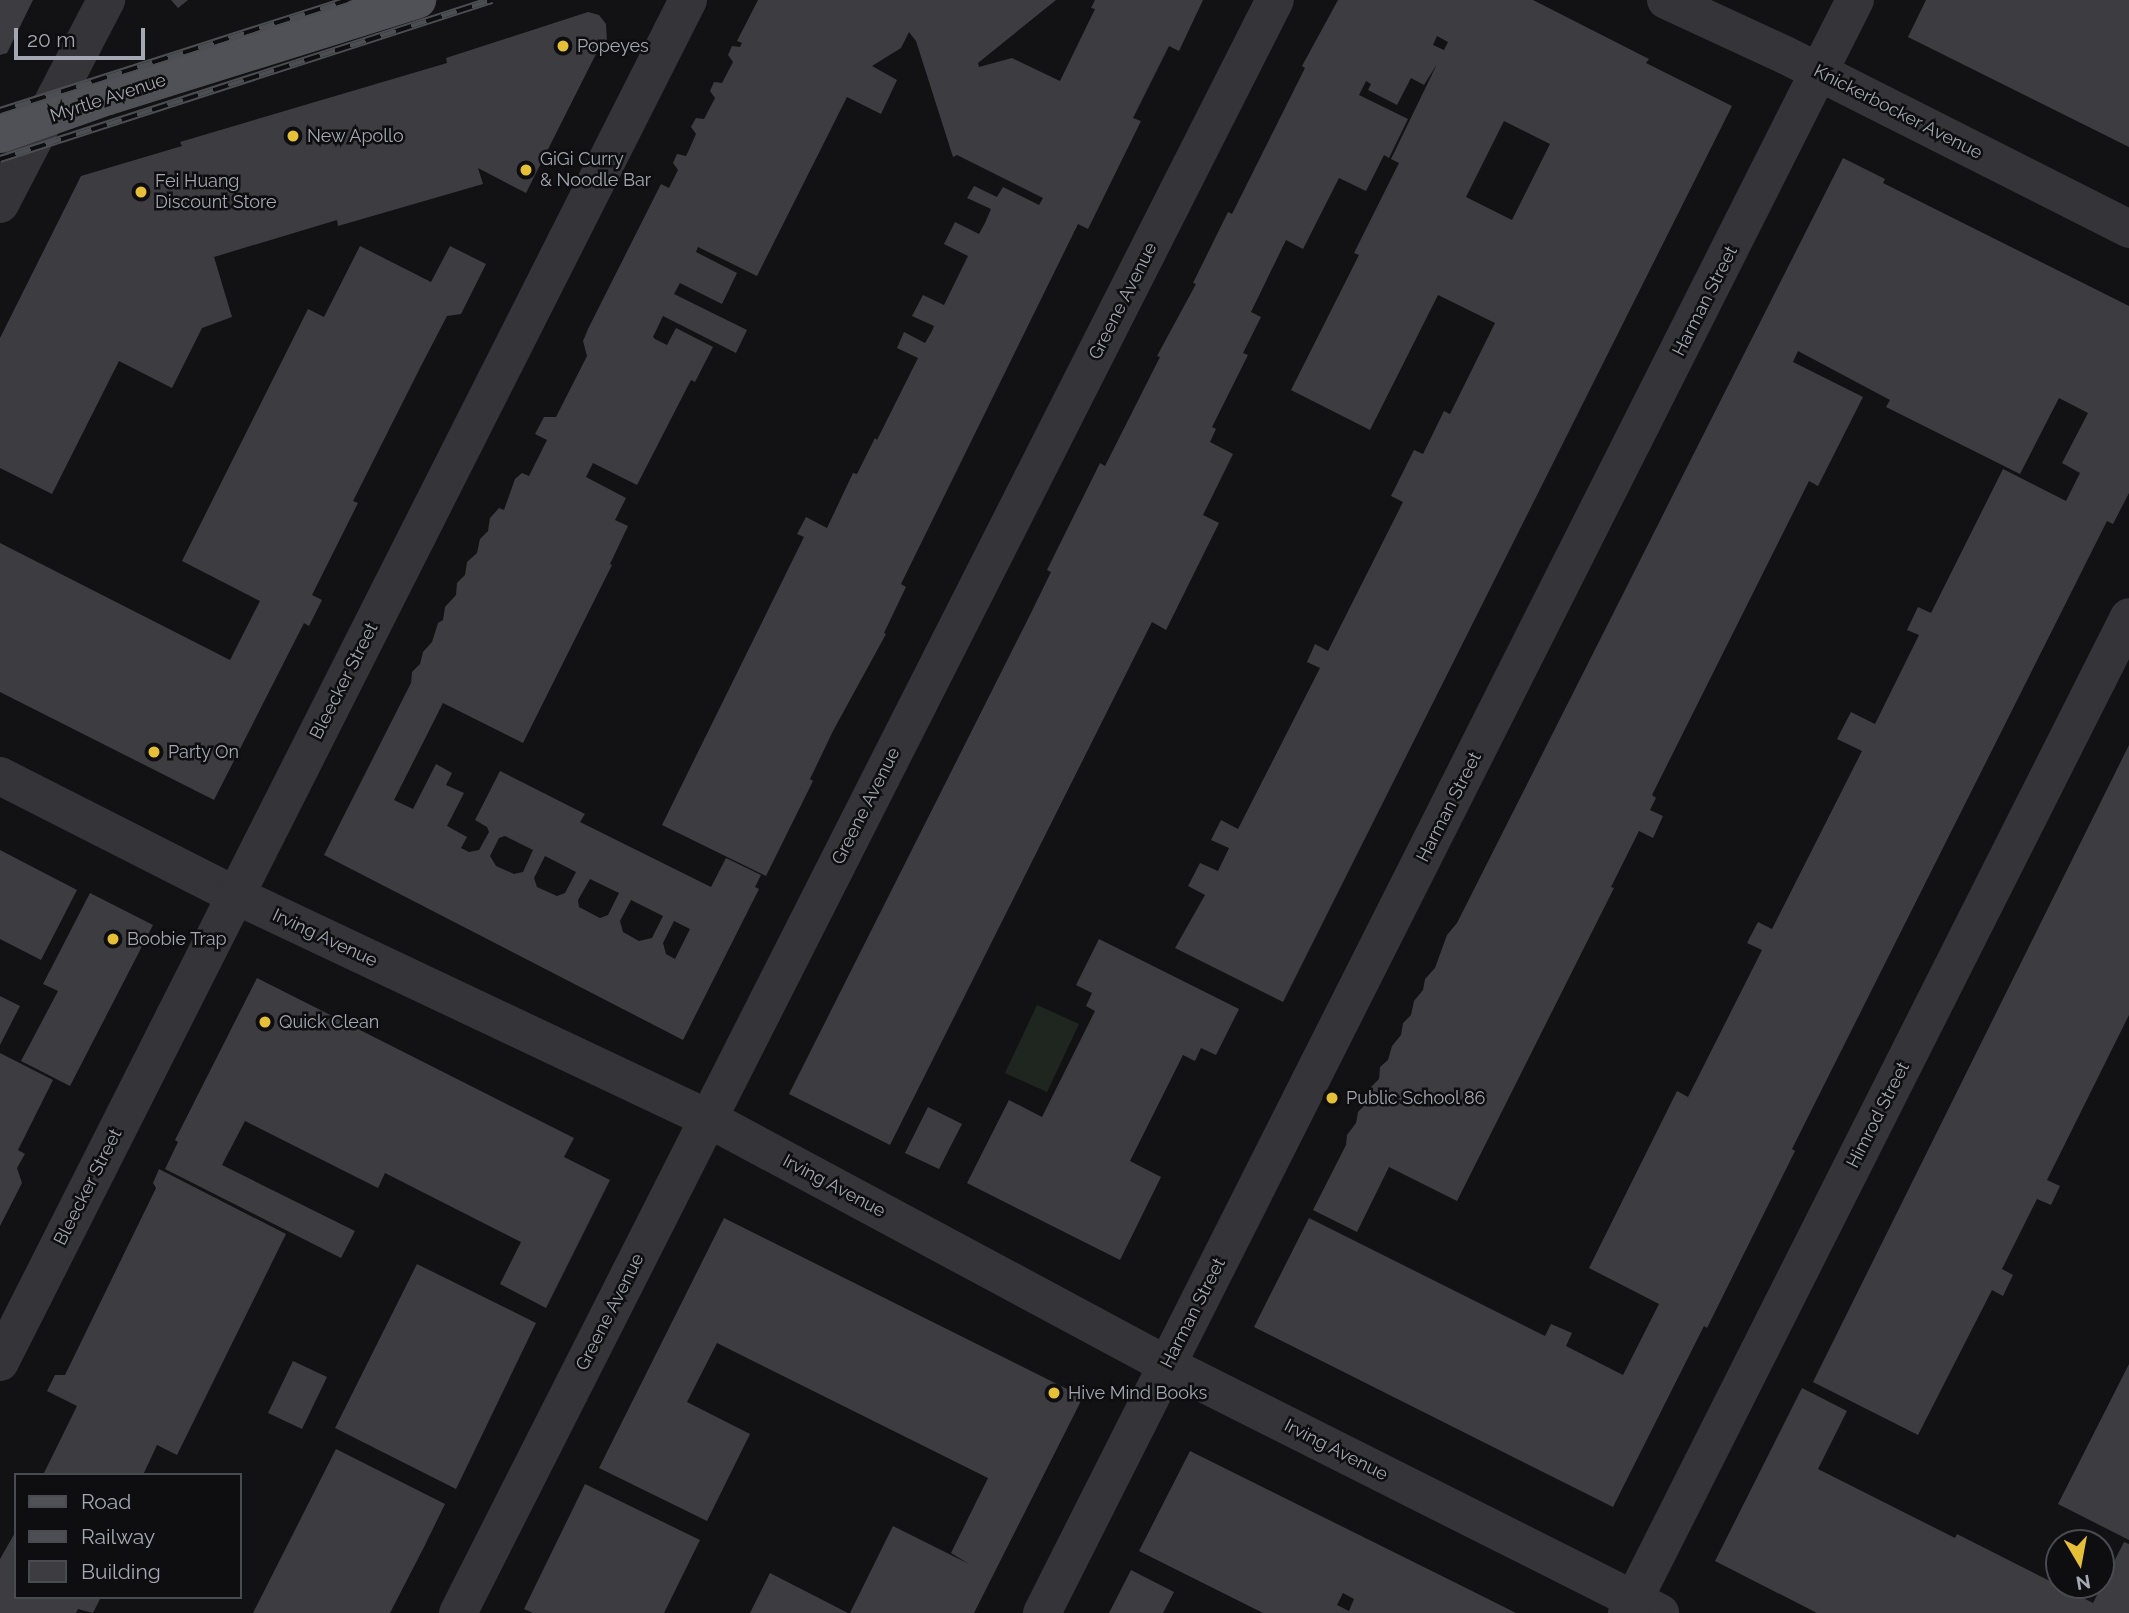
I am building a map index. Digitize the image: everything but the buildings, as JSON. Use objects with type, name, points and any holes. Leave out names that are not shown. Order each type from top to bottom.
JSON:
[{"type":"main road","name":"Myrtle Avenue","points":[[0,134],[417,0]]},
{"type":"street","points":[[0,204],[106,0]]},
{"type":"street","name":"Bleecker Street","points":[[0,1362],[688,0]]},
{"type":"street","name":"Greene Avenue","points":[[458,1613],[1275,0]]},
{"type":"street","name":"Knickerbocker Avenue","points":[[1666,0],[1820,73],[2129,229]]},
{"type":"street","name":"Harman Street","points":[[1042,1613],[1855,0]]},
{"type":"street","name":"Himrod Street","points":[[1640,1609],[2129,617]]},
{"type":"street","name":"Irving Avenue","points":[[0,776],[235,895],[707,1118],[1167,1365],[1640,1609]]},
{"type":"shaded area","points":[[1037,1005],[1079,1024],[1047,1092],[1005,1073]]},
{"type":"railway","points":[[0,111],[348,0]]},
{"type":"railway","points":[[0,159],[492,0]]},
{"type":"place","name":"Popeyes","points":[[563,46]]},
{"type":"place","name":"New Apollo","points":[[293,136]]},
{"type":"place","name":"GiGi Curry & Noodle Bar","points":[[526,170]]},
{"type":"place","name":"Fei Huang Discount Store","points":[[141,192]]},
{"type":"place","name":"Party On","points":[[154,752]]},
{"type":"place","name":"Boobie Trap","points":[[113,939]]},
{"type":"place","name":"Quick Clean","points":[[265,1022]]},
{"type":"place","name":"Public School 86","points":[[1332,1098]]},
{"type":"place","name":"Hive Mind Books","points":[[1054,1393]]}]
